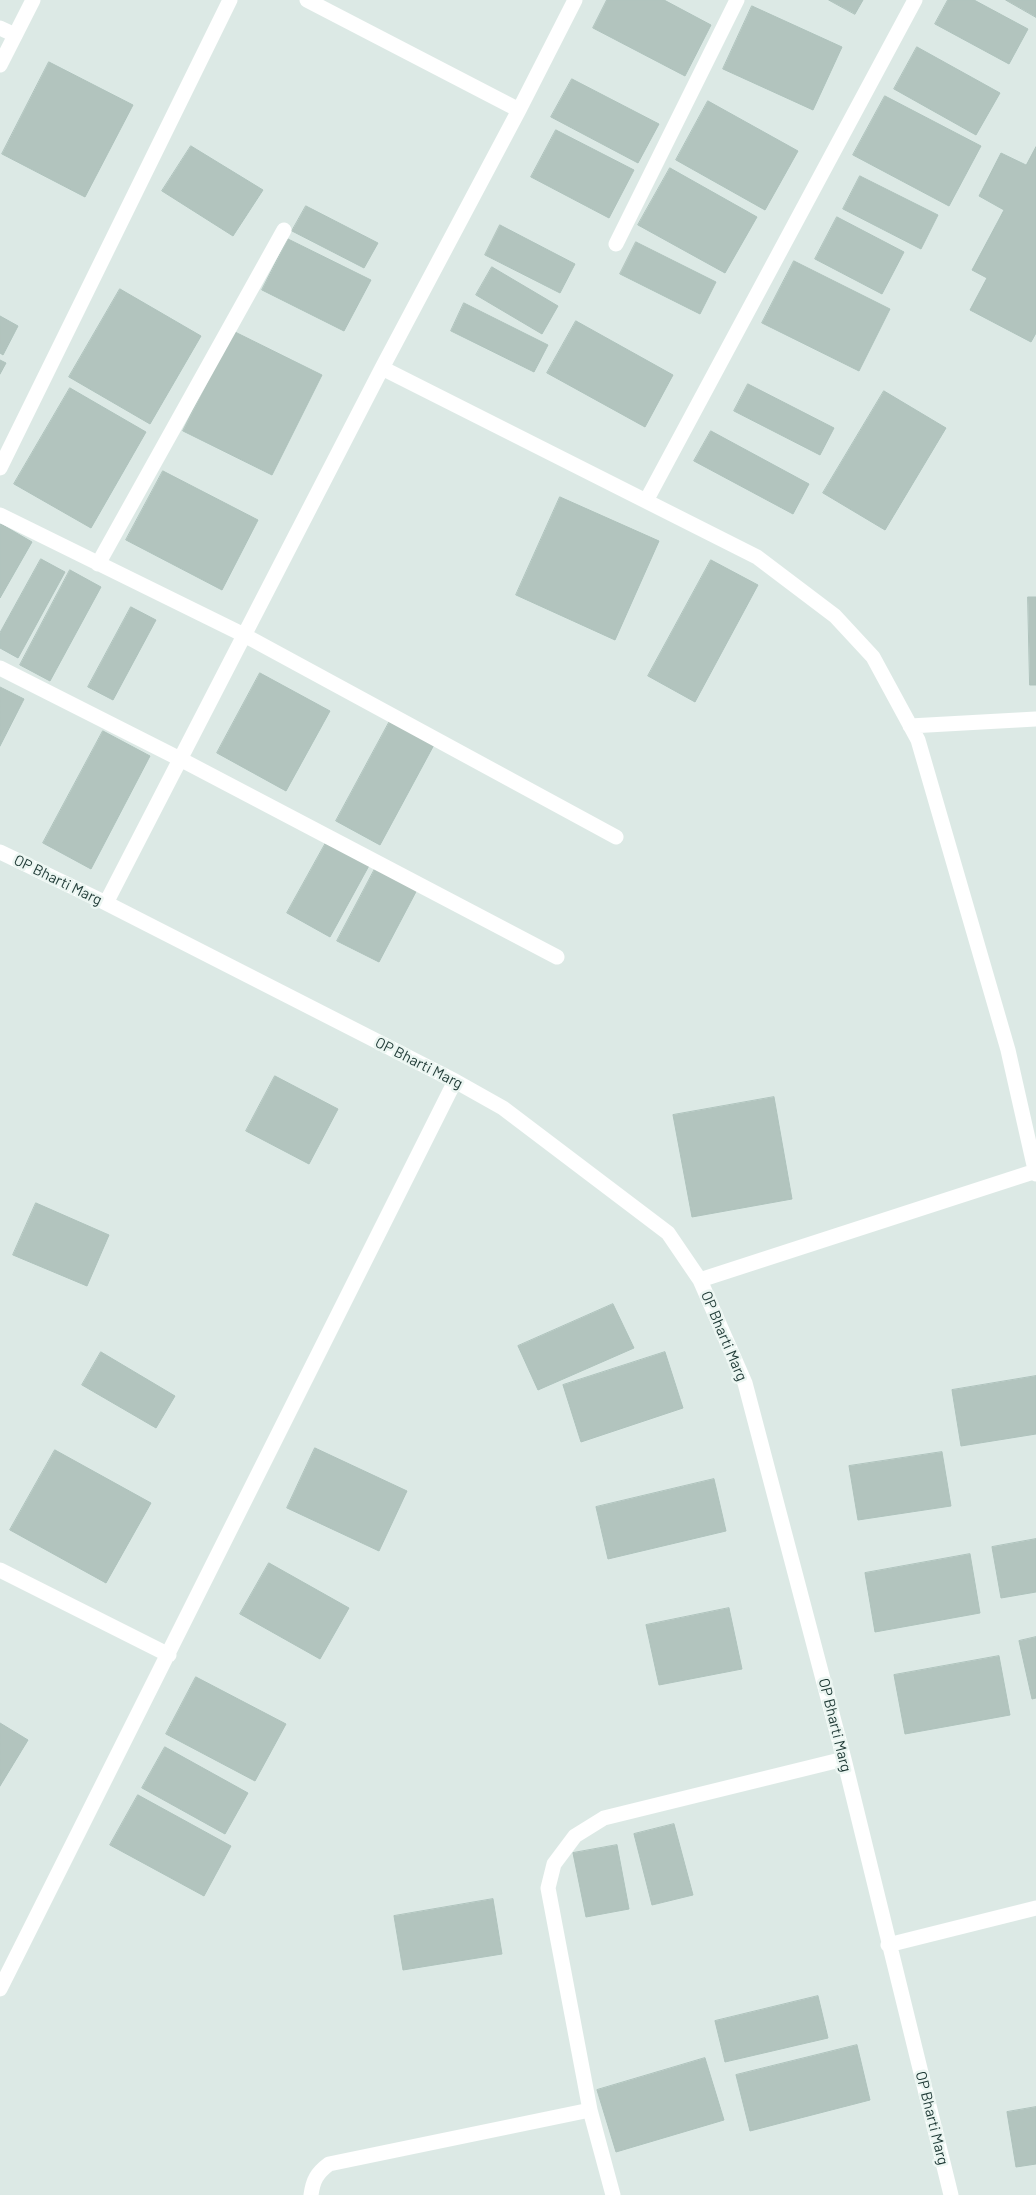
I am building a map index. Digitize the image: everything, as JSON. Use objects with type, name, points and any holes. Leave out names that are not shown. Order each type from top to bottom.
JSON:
[{"type":"street","points":[[0,65],[33,0]]},
{"type":"street","points":[[0,468],[230,0]]},
{"type":"street","points":[[307,0],[520,110]]},
{"type":"street","points":[[106,903],[382,368],[520,110],[575,0]]},
{"type":"street","points":[[616,244],[737,0]]},
{"type":"street","points":[[646,501],[915,0]]},
{"type":"street","points":[[0,28],[15,35]]},
{"type":"street","points":[[98,564],[284,230]]},
{"type":"street","points":[[382,368],[757,556],[835,616],[873,657],[918,740],[1008,1050],[1036,1172],[700,1280]]},
{"type":"street","points":[[0,515],[244,635],[616,837]]},
{"type":"street","points":[[0,668],[180,759],[557,957]]},
{"type":"street","points":[[910,726],[1036,719]]},
{"type":"street","name":"OP Bharti Marg","points":[[0,852],[106,903],[455,1081],[503,1108],[668,1233],[700,1280],[745,1383],[844,1759],[888,1945],[951,2195]]},
{"type":"street","points":[[0,1990],[455,1081]]},
{"type":"street","points":[[0,1570],[169,1655]]},
{"type":"street","points":[[613,2195],[590,2110],[548,1888],[554,1864],[575,1836],[604,1818],[844,1759]]},
{"type":"street","points":[[888,1945],[1036,1908]]},
{"type":"street","points":[[311,2195],[317,2172],[329,2164],[590,2110]]},
{"type":"building","points":[[607,0],[664,0],[711,25],[685,76],[593,28]]},
{"type":"building","points":[[829,0],[863,0],[855,14]]},
{"type":"building","points":[[948,0],[974,0],[1028,29],[1009,64],[935,24]]},
{"type":"building","points":[[1006,0],[1036,0],[1036,17]]},
{"type":"building","points":[[752,6],[842,47],[813,110],[723,69]]},
{"type":"building","points":[[917,47],[1000,93],[976,135],[894,89]]},
{"type":"building","points":[[49,62],[133,105],[85,197],[2,154]]},
{"type":"building","points":[[572,79],[659,124],[638,163],[551,117]]},
{"type":"building","points":[[885,96],[981,146],[949,206],[853,155]]},
{"type":"building","points":[[708,101],[798,151],[765,210],[676,160]]},
{"type":"building","points":[[556,130],[634,170],[609,218],[531,177]]},
{"type":"building","points":[[191,146],[263,190],[233,236],[162,191]]},
{"type":"building","points":[[1036,147],[1036,333],[1031,342],[970,310],[987,278],[972,270],[1004,210],[979,196],[1001,153],[1026,165]]},
{"type":"building","points":[[670,168],[757,217],[725,273],[638,225]]},
{"type":"building","points":[[860,176],[938,215],[921,249],[843,209]]},
{"type":"building","points":[[306,206],[378,243],[364,268],[292,231]]},
{"type":"building","points":[[837,217],[904,252],[882,294],[815,259]]},
{"type":"building","points":[[500,225],[575,264],[560,293],[485,255]]},
{"type":"building","points":[[288,239],[371,280],[344,331],[262,290]]},
{"type":"building","points":[[636,242],[716,282],[700,314],[620,274]]},
{"type":"building","points":[[794,261],[890,309],[859,371],[762,323]]},
{"type":"building","points":[[492,267],[558,306],[542,334],[476,295]]},
{"type":"building","points":[[120,289],[201,336],[150,424],[69,377]]},
{"type":"building","points":[[464,303],[548,345],[534,372],[451,331]]},
{"type":"building","points":[[0,316],[18,326],[3,355],[0,353]]},
{"type":"building","points":[[576,321],[673,375],[645,427],[547,373]]},
{"type":"building","points":[[233,331],[322,375],[272,475],[183,431]]},
{"type":"building","points":[[0,360],[6,363],[0,374]]},
{"type":"building","points":[[748,384],[834,428],[820,455],[734,411]]},
{"type":"building","points":[[70,388],[146,432],[91,528],[14,484]]},
{"type":"building","points":[[884,391],[946,428],[885,530],[823,493]]},
{"type":"building","points":[[711,431],[809,484],[793,514],[694,461]]},
{"type":"building","points":[[163,471],[258,520],[222,590],[126,540]]},
{"type":"building","points":[[560,497],[659,541],[615,640],[516,595]]},
{"type":"building","points":[[1,524],[32,542],[0,598],[0,526]]},
{"type":"building","points":[[41,559],[65,572],[18,658],[0,648],[0,633]]},
{"type":"building","points":[[711,560],[758,585],[695,702],[648,676]]},
{"type":"building","points":[[70,570],[101,587],[50,681],[20,665]]},
{"type":"building","points":[[1028,597],[1036,597],[1036,685],[1030,685]]},
{"type":"building","points":[[131,607],[156,620],[113,700],[88,687]]},
{"type":"building","points":[[260,673],[330,711],[286,791],[217,753]]},
{"type":"building","points":[[0,687],[24,699],[0,746]]},
{"type":"building","points":[[391,719],[435,743],[380,845],[336,821]]},
{"type":"building","points":[[103,731],[150,756],[91,869],[43,843]]},
{"type":"building","points":[[328,839],[371,862],[330,937],[287,913]]},
{"type":"building","points":[[377,865],[419,886],[379,962],[337,941]]},
{"type":"building","points":[[275,1076],[338,1109],[309,1164],[246,1131]]},
{"type":"building","points":[[774,1097],[792,1199],[692,1217],[673,1115]]},
{"type":"building","points":[[36,1203],[109,1235],[87,1286],[13,1255]]},
{"type":"building","points":[[613,1304],[634,1348],[538,1390],[518,1346]]},
{"type":"building","points":[[101,1352],[175,1396],[156,1428],[82,1385]]},
{"type":"building","points":[[665,1352],[683,1408],[581,1442],[563,1385]]},
{"type":"building","points":[[1036,1376],[1036,1434],[961,1446],[952,1390]]},
{"type":"building","points":[[315,1448],[407,1491],[379,1551],[287,1508]]},
{"type":"building","points":[[55,1450],[151,1503],[106,1583],[10,1530]]},
{"type":"building","points":[[942,1452],[951,1506],[858,1520],[849,1466]]},
{"type":"building","points":[[714,1479],[726,1531],[608,1559],[596,1507]]},
{"type":"building","points":[[1036,1539],[1036,1592],[1001,1598],[992,1547]]},
{"type":"building","points":[[970,1554],[980,1613],[875,1632],[865,1573]]},
{"type":"building","points":[[269,1563],[349,1608],[320,1659],[240,1614]]},
{"type":"building","points":[[729,1608],[742,1669],[659,1685],[646,1625]]},
{"type":"building","points":[[1036,1637],[1036,1698],[1032,1699],[1019,1641]]},
{"type":"building","points":[[999,1656],[1010,1715],[905,1734],[894,1675]]},
{"type":"building","points":[[196,1677],[286,1724],[255,1781],[166,1734]]},
{"type":"building","points":[[0,1723],[28,1740],[0,1786]]},
{"type":"building","points":[[165,1747],[248,1793],[225,1834],[142,1788]]},
{"type":"building","points":[[138,1795],[231,1846],[204,1896],[110,1845]]},
{"type":"building","points":[[674,1824],[693,1895],[652,1905],[634,1834]]},
{"type":"building","points":[[617,1845],[629,1909],[586,1917],[573,1853]]},
{"type":"building","points":[[493,1899],[502,1954],[403,1970],[394,1916]]},
{"type":"building","points":[[818,1996],[828,2038],[725,2062],[715,2021]]},
{"type":"building","points":[[857,2045],[870,2100],[750,2131],[736,2075]]},
{"type":"building","points":[[705,2058],[724,2120],[616,2152],[597,2090]]},
{"type":"building","points":[[1036,2107],[1036,2164],[1016,2167],[1007,2112]]}]
